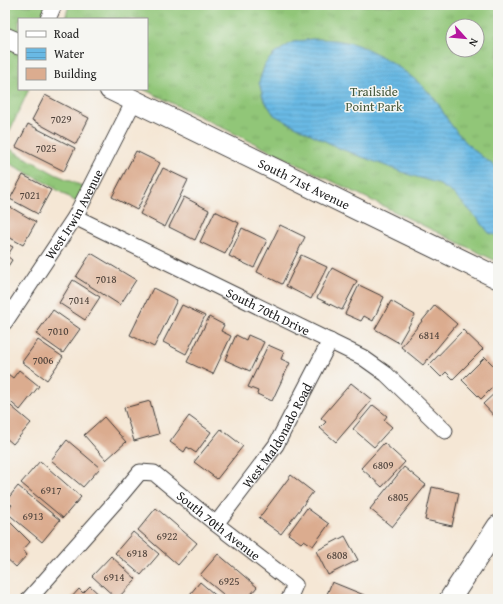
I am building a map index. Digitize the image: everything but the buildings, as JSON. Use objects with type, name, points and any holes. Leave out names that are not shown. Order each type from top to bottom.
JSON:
[{"type":"street","points":[[48,18],[54,5]]},
{"type":"street","points":[[5,38],[18,44]]},
{"type":"street","name":"South 71st Avenue","points":[[112,90],[498,278]]},
{"type":"street","name":"West Irwin Avenue","points":[[5,322],[75,217],[134,101]]},
{"type":"street","name":"South 70th Drive","points":[[75,217],[362,357],[386,374],[445,431]]},
{"type":"street","name":"West Maldonado Road","points":[[216,524],[276,445],[330,341]]},
{"type":"street","name":"South 70th Avenue","points":[[29,599],[140,472],[154,473],[216,524],[295,585],[288,599]]},
{"type":"street","points":[[450,599],[498,526]]},
{"type":"green space","points":[[5,5],[54,5],[48,18],[18,18],[18,90],[29,90],[6,139],[8,148],[55,174],[89,189],[81,205],[48,184],[5,161]]},
{"type":"green space","name":"Trailside Point Park","points":[[69,5],[498,5],[498,262],[145,90],[148,90],[148,18],[65,18]]},
{"type":"water","points":[[311,39],[340,41],[351,43],[367,49],[400,68],[429,93],[438,103],[449,122],[459,135],[478,153],[498,168],[498,236],[489,233],[454,194],[437,183],[410,175],[341,149],[274,115],[263,98],[259,82],[265,64],[274,54],[293,42]]}]
